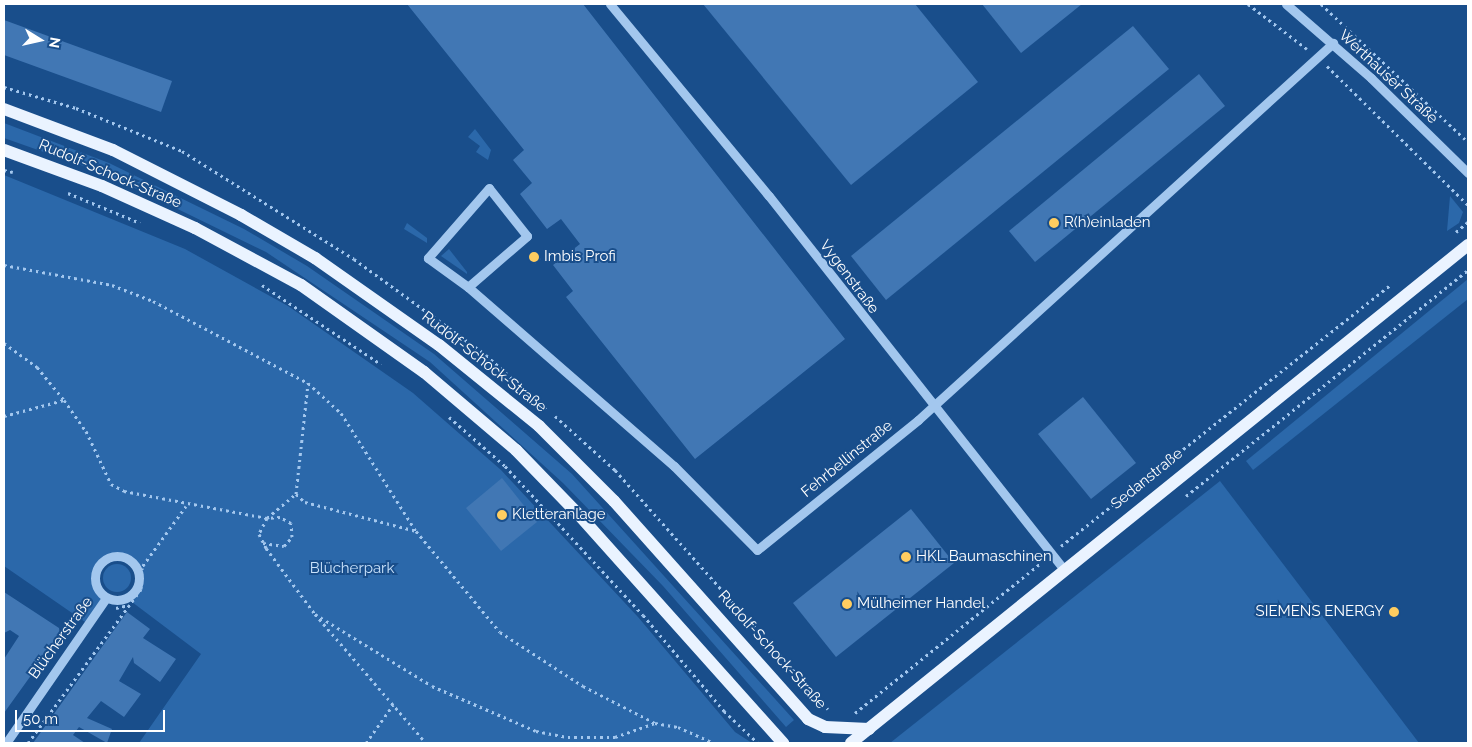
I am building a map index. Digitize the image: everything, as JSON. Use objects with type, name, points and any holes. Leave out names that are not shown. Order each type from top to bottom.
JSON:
[{"type":"main road","name":"Rudolf-Schock-Straße","points":[[4,110],[113,150],[241,215],[315,258],[439,345],[539,426],[614,501],[808,719],[825,727],[869,729]]},
{"type":"main road","name":"Rudolf-Schock-Straße","points":[[4,150],[102,186],[195,228],[301,285],[424,372],[516,450],[580,516],[783,743]]},
{"type":"main road","name":"Sedanstraße","points":[[851,743],[1064,569],[1468,245]]},
{"type":"street","name":"Vygenstraße","points":[[610,4],[769,196],[884,346],[1064,569]]},
{"type":"street","name":"Werthauser Straße","points":[[1286,4],[1333,43],[1468,173]]},
{"type":"street","name":"Fehrbellinstraße","points":[[468,287],[674,466],[756,550],[933,406],[1333,43]]},
{"type":"street","points":[[490,188],[527,236],[468,287],[428,258],[490,188]]},
{"type":"street","name":"Blücherstraße","points":[[108,558],[126,558],[141,569],[139,587],[128,598],[106,598],[95,580],[98,566],[108,558]]},
{"type":"street","name":"Blücherstraße","points":[[6,743],[106,598]]},
{"type":"path","points":[[1248,4],[1318,58],[1468,205]]},
{"type":"path","points":[[1321,4],[1468,142]]},
{"type":"path","points":[[4,170],[18,174]]},
{"type":"path","points":[[60,190],[142,224]]},
{"type":"path","points":[[1453,234],[1468,222]]},
{"type":"path","points":[[4,265],[112,285],[154,301],[308,383],[355,431],[416,531],[500,632],[583,686],[655,723],[678,727],[714,743]]},
{"type":"path","points":[[849,714],[1399,277]]},
{"type":"path","points":[[257,282],[386,367]]},
{"type":"path","points":[[4,343],[37,367],[64,400],[86,431],[111,484],[124,491],[186,506],[267,518],[280,517],[292,523],[292,537],[275,548],[263,542]]},
{"type":"path","points":[[308,383],[296,494],[267,518],[259,534],[315,614],[426,743]]},
{"type":"path","points":[[4,416],[64,400]]},
{"type":"path","points":[[447,415],[506,466],[643,615],[724,711],[758,743]]},
{"type":"path","points":[[296,494],[305,502],[416,531]]},
{"type":"path","points":[[28,743],[141,589],[141,569],[186,506]]},
{"type":"path","points":[[315,614],[432,686],[536,731],[568,737],[615,737],[655,723]]},
{"type":"path","points":[[366,743],[393,705]]},
{"type":"path","points":[[823,706],[832,712]]},
{"type":"green space","points":[[4,123],[109,163],[244,229],[307,266],[434,354],[572,474],[794,720],[786,727],[663,586],[563,483],[430,362],[266,252],[106,174],[4,138]]},
{"type":"green space","points":[[475,129],[491,150],[488,160],[476,152],[480,146],[468,137]]},
{"type":"green space","name":"Blücherpark","points":[[4,175],[185,249],[288,306],[413,393],[501,470],[638,617],[735,732],[752,743],[139,743],[201,654],[128,599],[139,587],[139,571],[132,561],[119,555],[98,566],[95,580],[106,598],[88,624],[4,566]]},
{"type":"green space","points":[[1450,196],[1463,212],[1459,223],[1447,231]]},
{"type":"green space","points":[[407,223],[427,238],[427,243],[404,229]]},
{"type":"green space","points":[[449,249],[467,272],[467,274],[441,256]]},
{"type":"green space","points":[[1468,279],[1468,299],[1253,470],[1246,461]]},
{"type":"green space","points":[[1220,481],[1419,743],[890,743]]},
{"type":"green space","points":[[117,564],[127,568],[131,578],[127,588],[117,592],[107,588],[103,578],[107,568]]},
{"type":"building","points":[[407,4],[583,4],[845,339],[695,459],[566,297],[573,291],[553,265],[580,244],[561,219],[547,229],[520,194],[532,183],[513,160],[524,150]]},
{"type":"building","points":[[703,4],[915,4],[978,82],[851,185]]},
{"type":"building","points":[[982,4],[1082,4],[1021,53]]},
{"type":"building","points":[[4,20],[172,81],[161,112],[4,55]]},
{"type":"building","points":[[1133,26],[1169,69],[886,300],[851,256]]},
{"type":"building","points":[[1199,74],[1225,106],[1035,262],[1009,231]]},
{"type":"building","name":"Imbis Profi","points":[[533,250],[541,259],[535,264],[528,254]]},
{"type":"building","points":[[1083,397],[1136,463],[1091,499],[1038,434]]},
{"type":"building","name":"Kletteranlage","points":[[502,478],[537,522],[501,551],[466,508]]},
{"type":"building","points":[[911,509],[954,563],[836,657],[793,603]]},
{"type":"building","points":[[4,592],[59,628],[60,635],[4,713],[4,659],[19,636],[10,630],[4,633]]},
{"type":"building","points":[[127,612],[150,629],[143,638],[176,659],[160,682],[134,663],[133,657],[119,681],[141,694],[124,717],[101,701],[87,718],[112,729],[107,743],[79,727],[73,735],[85,743],[33,743]]},
{"type":"place","name":"R(h)einladen","points":[[1054,223]]},
{"type":"place","name":"Imbis Profi","points":[[534,257]]},
{"type":"place","name":"Kletteranlage","points":[[502,515]]},
{"type":"place","name":"HKL Baumaschinen","points":[[906,557]]},
{"type":"place","name":"Mülheimer Handel","points":[[847,604]]},
{"type":"place","name":"SIEMENS ENERGY","points":[[1394,612]]}]
